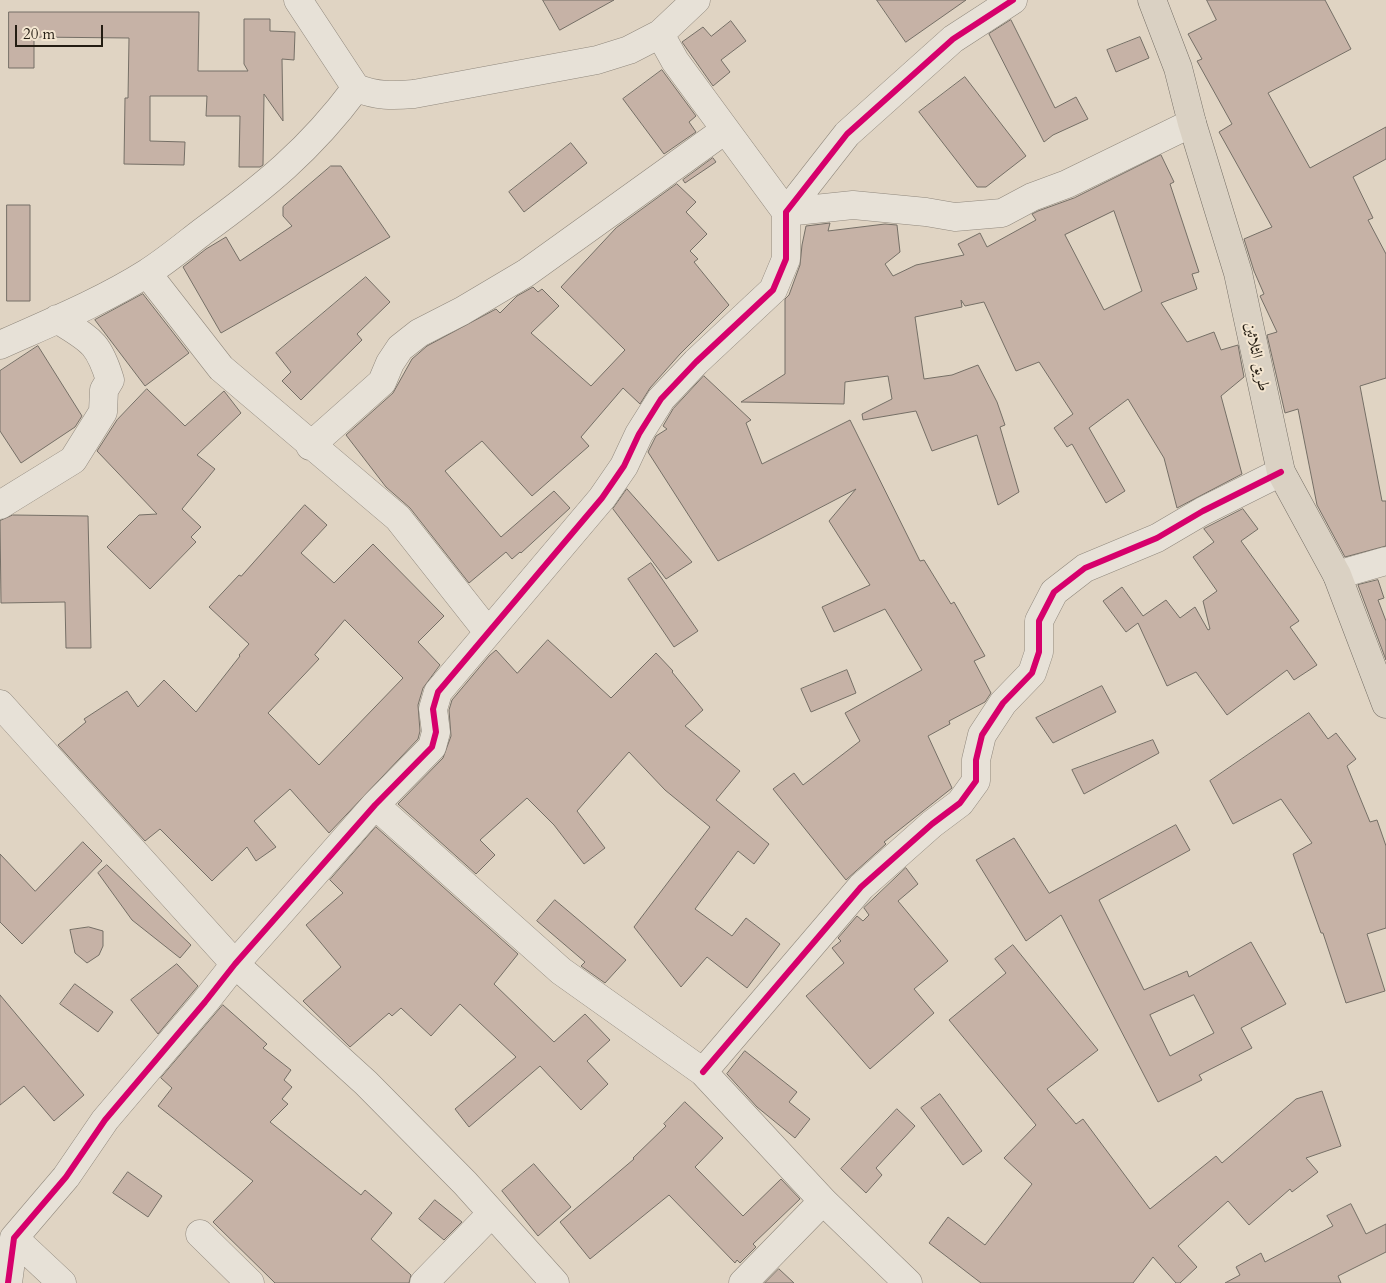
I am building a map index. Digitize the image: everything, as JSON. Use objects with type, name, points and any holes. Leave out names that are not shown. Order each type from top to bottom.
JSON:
[{"type":"main road","name":"طريق الثلاثين","points":[[1152,0],[1178,68],[1192,123],[1238,273],[1281,472],[1337,575],[1386,704]]},
{"type":"street","points":[[298,0],[356,88],[372,94],[387,96],[414,94],[597,60],[630,50],[660,34],[696,0]]},
{"type":"street","points":[[786,212],[847,134],[953,39],[1013,0]]},
{"type":"street","points":[[8,1283],[14,1238],[66,1177],[105,1120],[235,964],[375,805],[432,748],[436,732],[433,709],[438,692],[602,498],[624,466],[639,434],[661,399],[696,362],[773,290],[786,259],[786,212],[675,61],[660,34]]},
{"type":"street","points":[[0,344],[58,319],[147,273],[259,190],[288,166],[332,120],[356,88]]},
{"type":"street","points":[[786,212],[853,205],[926,212],[955,217],[1002,213],[1032,197],[1067,184],[1192,123]]},
{"type":"street","points":[[310,446],[382,382],[390,363],[400,348],[419,333],[526,274],[725,130]]},
{"type":"street","points":[[147,273],[221,368],[310,446],[398,518],[488,632]]},
{"type":"street","points":[[0,505],[73,460],[104,412],[104,390],[110,380],[104,363],[93,342],[58,319]]},
{"type":"street","points":[[703,1072],[862,886],[932,824],[960,803],[976,781],[976,760],[982,736],[1003,703],[1032,673],[1039,652],[1039,621],[1054,592],[1085,568],[1157,538],[1202,511],[1281,472]]},
{"type":"street","points":[[1337,575],[1386,561]]},
{"type":"street","points":[[0,704],[235,964],[366,1083],[492,1213],[555,1283]]},
{"type":"street","points":[[375,805],[560,971],[703,1072],[823,1201],[908,1283]]},
{"type":"street","points":[[743,1283],[823,1201]]},
{"type":"street","points":[[424,1283],[492,1213]]},
{"type":"street","points":[[200,1234],[250,1283]]},
{"type":"street","points":[[14,1238],[62,1283]]},
{"type":"building","points":[[543,0],[614,0],[560,30]]},
{"type":"building","points":[[877,0],[966,0],[906,42]]},
{"type":"building","points":[[1207,0],[1325,0],[1351,49],[1268,93],[1310,168],[1386,127],[1386,159],[1353,177],[1373,218],[1368,220],[1386,254],[1386,378],[1360,386],[1382,501],[1386,501],[1386,546],[1345,557],[1317,505],[1298,409],[1285,413],[1267,335],[1277,332],[1260,296],[1264,294],[1254,271],[1244,239],[1272,227],[1219,132],[1232,124],[1197,61],[1202,59],[1188,34],[1216,20]]},
{"type":"building","points":[[9,12],[199,12],[198,71],[248,71],[244,64],[244,19],[270,19],[270,31],[295,32],[294,60],[282,59],[283,121],[264,94],[263,165],[260,167],[239,167],[240,116],[206,116],[207,96],[150,96],[150,141],[185,142],[184,165],[124,164],[125,98],[128,98],[129,38],[34,37],[34,68],[9,68]]},
{"type":"building","points":[[1011,20],[1055,108],[1076,97],[1088,119],[1053,135],[1044,142],[989,34]]},
{"type":"building","points":[[731,21],[746,41],[721,60],[730,72],[713,86],[682,42],[703,27],[711,36]]},
{"type":"building","points":[[1140,37],[1149,58],[1116,72],[1107,50]]},
{"type":"building","points":[[662,70],[696,116],[689,122],[696,132],[664,154],[623,99]]},
{"type":"building","points":[[965,77],[1026,156],[986,187],[977,187],[919,112]]},
{"type":"building","points":[[571,143],[587,163],[524,212],[509,192]]},
{"type":"building","points":[[1161,155],[1174,182],[1170,184],[1199,272],[1192,274],[1197,289],[1161,303],[1187,342],[1214,332],[1221,350],[1238,345],[1244,377],[1221,396],[1242,474],[1177,508],[1164,458],[1128,399],[1089,428],[1125,491],[1106,503],[1072,444],[1067,447],[1054,428],[1073,414],[1039,362],[1016,371],[984,302],[965,306],[961,300],[962,307],[915,317],[924,379],[952,375],[978,365],[997,402],[1005,425],[1000,427],[1019,492],[998,505],[977,435],[932,451],[916,411],[863,420],[862,414],[892,399],[888,376],[845,382],[844,404],[741,402],[785,374],[785,299],[789,295],[800,265],[806,226],[830,223],[828,231],[885,224],[897,225],[900,252],[885,264],[893,276],[916,265],[964,255],[958,244],[980,233],[987,247],[1036,220],[1032,214],[1074,198]],"holes":[[[1114,211],[1142,291],[1104,310],[1065,235]]]},
{"type":"building","points":[[713,158],[716,162],[685,183],[683,180]]},
{"type":"building","points":[[331,166],[341,166],[390,237],[221,333],[183,267],[206,249],[226,237],[240,261],[292,226],[283,216],[283,207]]},
{"type":"building","points":[[677,184],[696,202],[686,212],[707,234],[690,251],[698,259],[694,262],[729,305],[680,354],[650,388],[640,404],[623,388],[581,437],[589,446],[532,496],[482,441],[445,471],[501,537],[554,491],[570,508],[521,553],[512,559],[506,552],[469,583],[410,508],[386,487],[346,435],[393,393],[412,359],[427,346],[496,309],[500,313],[517,296],[533,287],[538,292],[542,289],[559,306],[531,333],[591,386],[625,350],[561,287],[616,228]]},
{"type":"building","points":[[7,205],[30,205],[30,301],[7,301]]},
{"type":"building","points":[[366,277],[390,302],[357,334],[362,340],[301,400],[282,381],[291,372],[276,353]]},
{"type":"building","points":[[143,294],[189,353],[145,386],[95,320]]},
{"type":"building","points":[[38,346],[82,416],[75,427],[21,463],[0,431],[0,371]]},
{"type":"building","points":[[704,376],[751,420],[746,423],[762,464],[850,420],[920,561],[924,560],[951,604],[954,602],[985,656],[974,661],[991,693],[985,702],[949,721],[950,724],[928,736],[952,788],[884,842],[886,844],[846,880],[773,789],[794,773],[803,785],[860,741],[845,713],[922,670],[885,609],[834,632],[822,607],[870,585],[829,521],[856,489],[718,561],[648,452],[656,436],[667,429],[663,426],[673,409]]},
{"type":"building","points":[[147,389],[185,426],[224,391],[241,413],[197,455],[215,469],[182,509],[201,527],[191,537],[196,542],[150,589],[107,547],[139,515],[157,514],[97,451],[117,420]]},
{"type":"building","points":[[627,489],[692,562],[666,579],[613,509]]},
{"type":"building","points":[[305,505],[327,525],[301,553],[334,583],[373,544],[444,616],[418,642],[440,665],[423,688],[418,705],[420,731],[418,739],[329,833],[290,789],[254,821],[276,847],[256,861],[247,847],[212,881],[160,829],[145,841],[58,745],[86,722],[84,719],[127,691],[138,707],[164,680],[196,712],[249,644],[209,607],[239,575],[241,576]],"holes":[[[345,620],[403,678],[319,765],[268,713],[319,659],[315,655]]]},
{"type":"building","points":[[1243,509],[1258,529],[1241,541],[1299,621],[1290,627],[1317,665],[1294,680],[1287,670],[1227,715],[1196,672],[1167,686],[1138,623],[1126,632],[1103,601],[1122,587],[1143,616],[1166,600],[1180,618],[1195,607],[1208,630],[1210,629],[1203,601],[1217,591],[1193,557],[1214,542],[1204,529]]},
{"type":"building","points":[[13,515],[88,516],[91,648],[66,648],[65,602],[1,603],[0,521]]},
{"type":"building","points":[[651,563],[698,631],[674,647],[628,579]]},
{"type":"building","points":[[1378,580],[1384,598],[1378,600],[1386,621],[1386,660],[1358,585]]},
{"type":"building","points":[[548,640],[611,698],[656,653],[673,671],[703,710],[685,726],[740,771],[716,800],[769,844],[754,864],[738,851],[695,909],[732,936],[746,918],[780,944],[747,988],[707,957],[681,987],[634,927],[710,827],[665,790],[629,752],[577,811],[605,848],[584,864],[554,825],[527,798],[480,840],[495,855],[476,874],[398,804],[443,758],[451,736],[449,710],[452,700],[489,656],[496,650],[517,673]]},
{"type":"building","points":[[847,670],[856,693],[811,712],[801,689]]},
{"type":"building","points":[[1102,686],[1116,712],[1053,743],[1036,718]]},
{"type":"building","points":[[1309,713],[1328,739],[1336,733],[1356,759],[1347,766],[1370,822],[1377,820],[1386,846],[1386,928],[1367,934],[1385,991],[1346,1003],[1323,933],[1321,933],[1293,854],[1312,843],[1281,799],[1233,824],[1210,781]]},
{"type":"building","points":[[1153,740],[1159,753],[1084,794],[1072,770]]},
{"type":"building","points":[[1176,825],[1190,850],[1099,900],[1144,990],[1187,971],[1189,977],[1251,942],[1286,1004],[1241,1028],[1252,1048],[1199,1075],[1202,1080],[1158,1102],[1061,915],[1026,941],[976,860],[1014,838],[1049,893]],"holes":[[[1194,995],[1214,1033],[1170,1056],[1150,1015]]]},
{"type":"building","points":[[376,827],[518,954],[494,984],[554,1042],[585,1014],[610,1040],[587,1061],[608,1084],[581,1110],[540,1066],[469,1127],[455,1109],[516,1057],[460,1004],[431,1036],[401,1008],[392,1016],[389,1013],[350,1047],[303,1001],[341,967],[306,925],[343,893],[330,880]]},
{"type":"building","points":[[83,842],[102,861],[22,944],[0,922],[0,854],[35,891]]},
{"type":"building","points":[[107,865],[191,945],[180,958],[132,920],[98,873]]},
{"type":"building","points":[[906,868],[918,884],[898,901],[948,961],[914,989],[934,1013],[870,1069],[806,996],[844,963],[832,948],[841,941],[838,938],[857,916],[863,921],[869,915],[864,908]]},
{"type":"building","points":[[555,900],[626,960],[605,983],[581,966],[585,962],[537,921]]},
{"type":"building","points":[[89,927],[103,931],[103,946],[99,955],[87,963],[75,953],[70,930]]},
{"type":"building","points":[[1013,945],[1098,1050],[1047,1089],[1076,1124],[1083,1119],[1150,1209],[1216,1156],[1222,1163],[1296,1099],[1322,1091],[1341,1146],[1306,1158],[1318,1172],[1292,1192],[1290,1189],[1249,1225],[1228,1201],[1178,1246],[1197,1267],[1180,1283],[1176,1283],[1153,1257],[1133,1283],[981,1283],[929,1243],[948,1217],[985,1245],[1032,1184],[1004,1158],[1036,1125],[949,1020],[1006,973],[995,959]]},
{"type":"building","points":[[177,964],[198,986],[158,1034],[131,1000]]},
{"type":"building","points":[[75,984],[113,1012],[98,1032],[60,1004]]},
{"type":"building","points":[[0,995],[84,1095],[54,1121],[24,1086],[0,1105]]},
{"type":"building","points":[[223,1005],[267,1044],[263,1048],[291,1070],[284,1080],[292,1087],[282,1099],[288,1104],[270,1122],[361,1195],[365,1190],[392,1213],[371,1239],[411,1275],[409,1283],[275,1283],[213,1222],[253,1181],[158,1106],[172,1088],[161,1078]]},
{"type":"building","points":[[745,1051],[797,1092],[789,1102],[810,1119],[795,1138],[757,1107],[727,1074]]},
{"type":"building","points":[[940,1094],[982,1151],[963,1165],[921,1108]]},
{"type":"building","points":[[685,1102],[723,1138],[695,1167],[743,1216],[781,1179],[800,1199],[753,1244],[756,1247],[740,1263],[737,1260],[735,1263],[669,1195],[590,1259],[560,1222],[634,1159],[666,1126],[664,1124]]},
{"type":"building","points":[[897,1109],[915,1126],[876,1168],[882,1175],[866,1193],[841,1169]]},
{"type":"building","points":[[534,1164],[571,1207],[538,1236],[502,1191]]},
{"type":"building","points":[[128,1172],[162,1196],[148,1217],[113,1193]]},
{"type":"building","points":[[435,1200],[462,1222],[444,1240],[419,1219]]},
{"type":"building","points":[[1351,1204],[1366,1234],[1386,1224],[1386,1252],[1338,1276],[1341,1283],[1225,1283],[1240,1275],[1236,1267],[1261,1253],[1265,1262],[1333,1226],[1327,1216]]},
{"type":"building","points":[[779,1269],[794,1283],[765,1283]]},
{"type":"cycle path","points":[[8,1283],[14,1238],[66,1177],[105,1120],[235,964],[375,805],[432,747],[436,732],[433,709],[438,692],[602,498],[624,466],[639,434],[661,399],[696,362],[773,290],[786,259],[786,212],[847,134],[953,39],[1013,0]]},
{"type":"cycle path","points":[[703,1072],[861,887],[932,824],[960,803],[976,781],[976,760],[982,735],[1003,703],[1032,673],[1039,652],[1039,621],[1054,592],[1085,568],[1157,538],[1203,511],[1281,472]]}]
